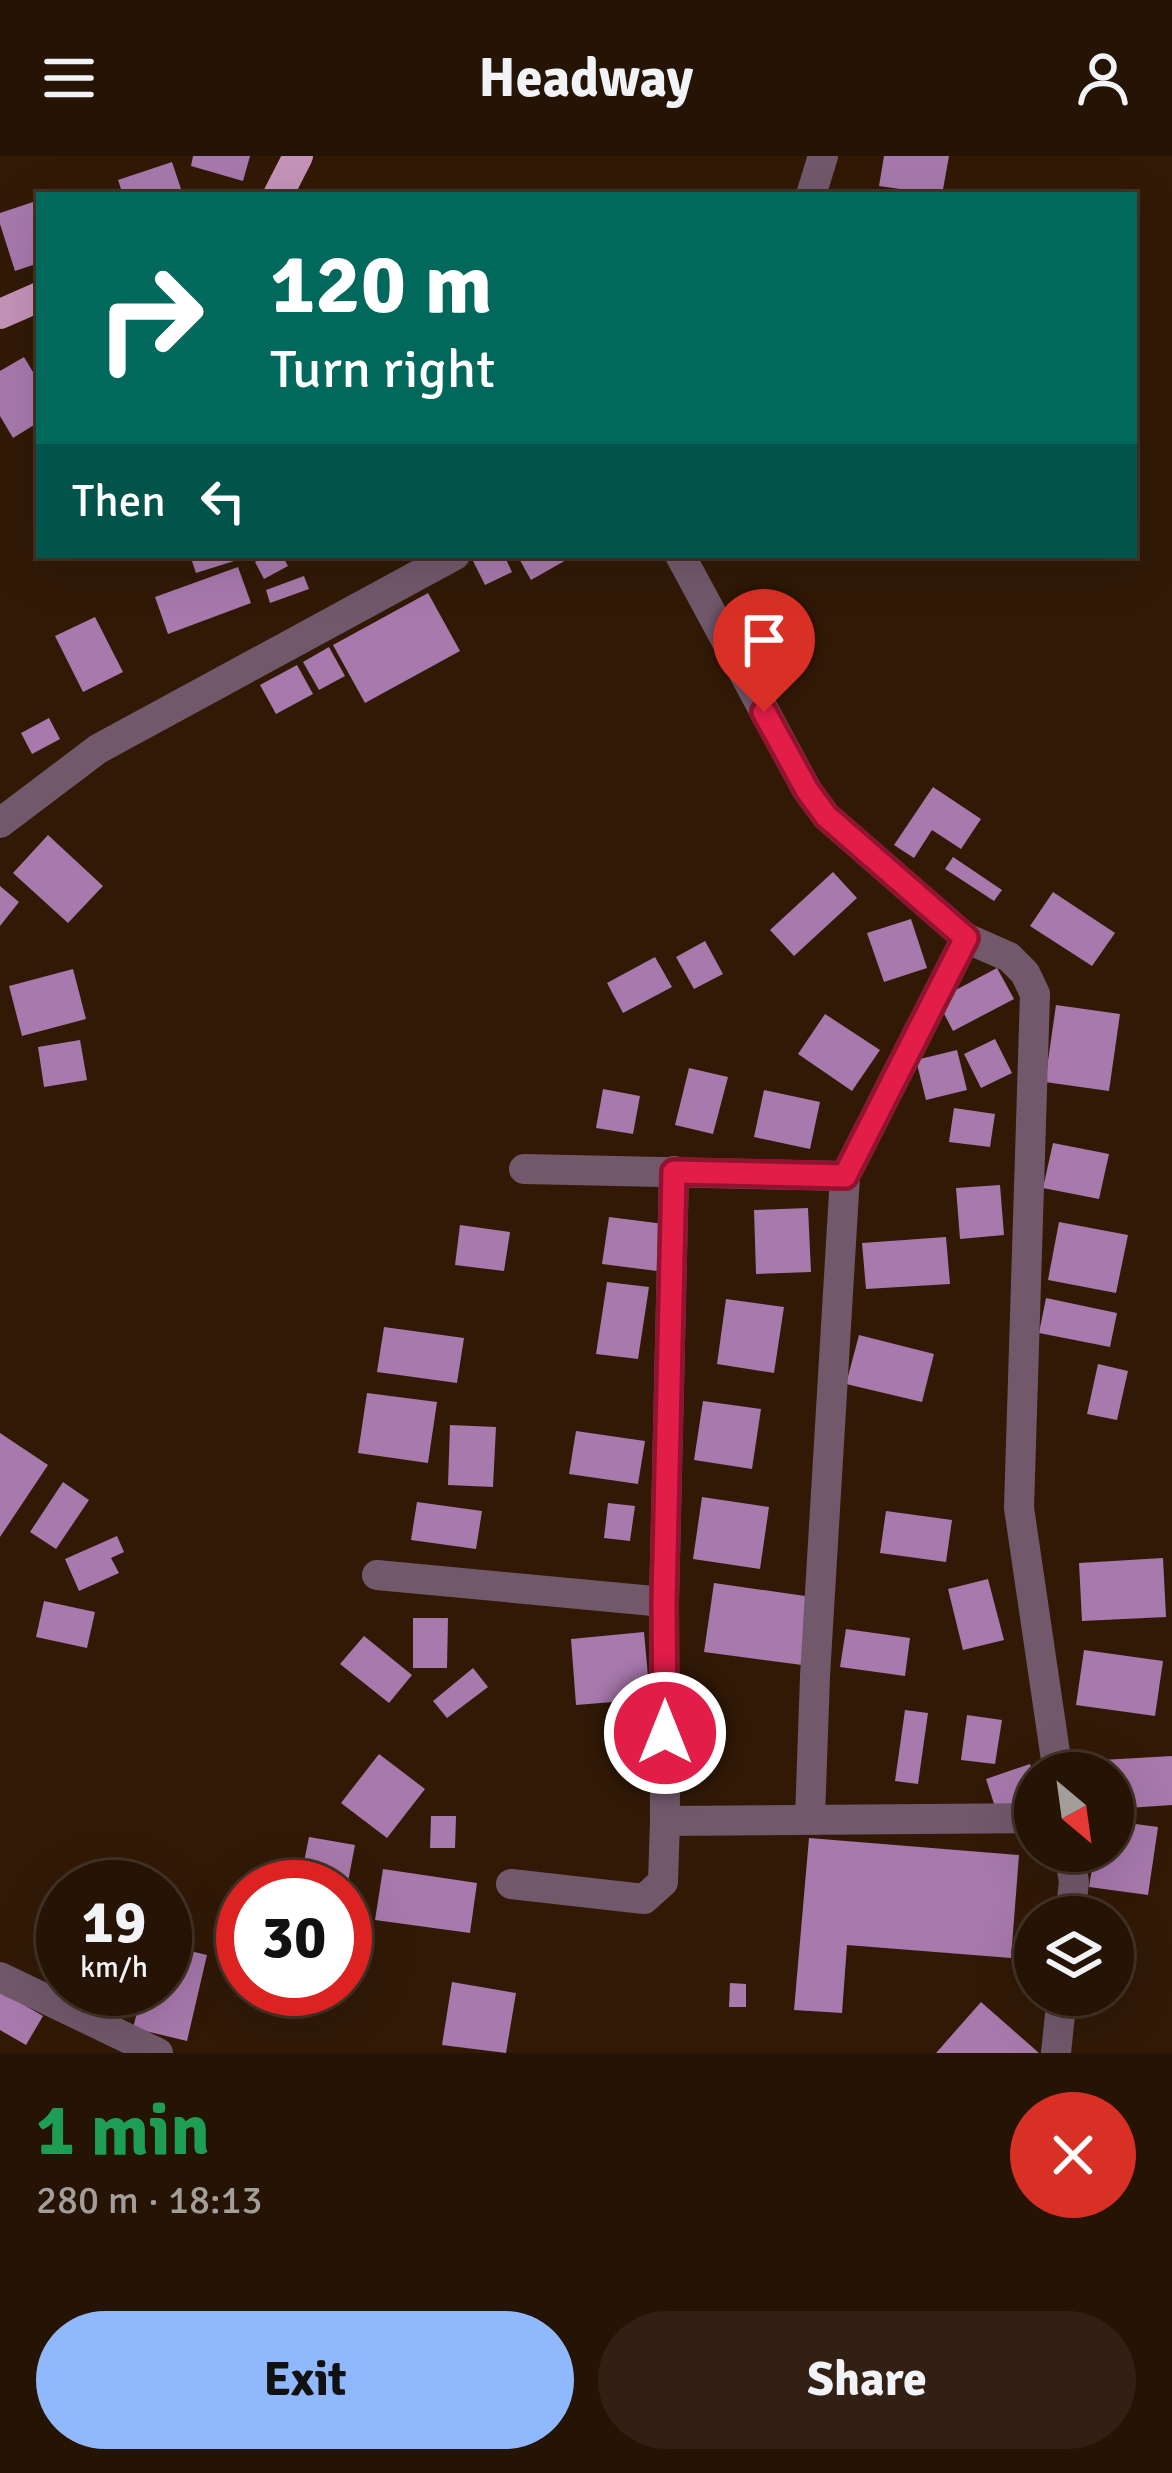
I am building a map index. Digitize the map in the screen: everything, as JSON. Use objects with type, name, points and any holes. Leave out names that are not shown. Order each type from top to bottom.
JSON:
[{"type":"main road","points":[[280,192],[298,156]]},
{"type":"main road","points":[[0,314],[36,297]]},
{"type":"street","points":[[812,192],[823,156]]},
{"type":"street","points":[[0,823],[98,749],[449,558]]},
{"type":"street","points":[[682,558],[807,790],[826,816],[966,938],[1010,957],[1025,973],[1034,994],[1018,1508],[1055,1752]]},
{"type":"street","points":[[810,1818],[845,1176],[966,938]]},
{"type":"street","points":[[524,1169],[845,1176]]},
{"type":"street","points":[[512,1884],[644,1900],[663,1882],[674,1172]]},
{"type":"street","points":[[377,1575],[664,1601]]},
{"type":"street","points":[[665,1820],[1014,1818]]},
{"type":"street","points":[[0,1977],[158,2053]]},
{"type":"street","points":[[1056,2053],[1060,2016]]},
{"type":"building","points":[[193,156],[250,156],[243,181],[191,166]]},
{"type":"building","points":[[884,156],[949,156],[943,192],[879,186]]},
{"type":"building","points":[[172,162],[182,192],[122,192],[118,180]]},
{"type":"building","points":[[36,201],[36,264],[15,271],[0,213]]},
{"type":"building","points":[[24,357],[36,377],[36,424],[13,438],[0,416],[0,371]]},
{"type":"building","points":[[191,558],[244,558],[196,573]]},
{"type":"building","points":[[284,558],[288,566],[264,579],[255,562]]},
{"type":"building","points":[[505,558],[512,572],[485,585],[472,559]]},
{"type":"building","points":[[519,558],[570,558],[531,580]]},
{"type":"building","points":[[238,567],[251,603],[168,634],[155,597]]},
{"type":"building","points":[[304,576],[309,589],[270,603],[266,590]]},
{"type":"building","points":[[428,593],[460,651],[365,703],[333,645]]},
{"type":"building","points":[[95,617],[123,672],[83,692],[55,636]]},
{"type":"building","points":[[329,647],[345,676],[319,690],[303,662]]},
{"type":"building","points":[[297,665],[313,694],[276,714],[260,685]]},
{"type":"building","points":[[49,718],[60,739],[32,754],[21,733]]},
{"type":"building","points":[[933,787],[981,819],[961,849],[932,830],[914,858],[894,845]]},
{"type":"building","points":[[48,835],[103,886],[68,923],[13,873]]},
{"type":"building","points":[[953,857],[1002,890],[994,901],[945,869]]},
{"type":"building","points":[[833,872],[857,898],[794,956],[770,930]]},
{"type":"building","points":[[0,886],[19,902],[0,926]]},
{"type":"building","points":[[1053,892],[1115,933],[1092,966],[1030,926]]},
{"type":"building","points":[[911,919],[927,968],[884,982],[867,933]]},
{"type":"building","points":[[705,941],[723,974],[694,989],[676,957]]},
{"type":"building","points":[[655,957],[672,987],[623,1013],[607,983]]},
{"type":"building","points":[[997,968],[1014,999],[953,1031],[937,1000]]},
{"type":"building","points":[[73,969],[86,1019],[22,1036],[9,986]]},
{"type":"building","points":[[1056,1005],[1120,1014],[1109,1091],[1045,1082]]},
{"type":"building","points":[[825,1014],[880,1050],[852,1091],[798,1054]]},
{"type":"building","points":[[995,1039],[1012,1073],[981,1088],[964,1054]]},
{"type":"building","points":[[80,1040],[87,1080],[44,1087],[38,1047]]},
{"type":"building","points":[[957,1050],[967,1090],[926,1100],[916,1060]]},
{"type":"building","points":[[689,1068],[728,1077],[713,1134],[675,1125]]},
{"type":"building","points":[[603,1089],[640,1096],[633,1134],[596,1128]]},
{"type":"building","points":[[764,1090],[820,1102],[810,1149],[754,1137]]},
{"type":"building","points":[[954,1108],[995,1114],[990,1147],[949,1142]]},
{"type":"building","points":[[1053,1143],[1109,1154],[1099,1199],[1043,1188]]},
{"type":"building","points":[[1000,1185],[1004,1235],[960,1239],[956,1188]]},
{"type":"building","points":[[808,1208],[811,1272],[756,1274],[754,1210]]},
{"type":"building","points":[[609,1217],[664,1224],[657,1271],[602,1264]]},
{"type":"building","points":[[1059,1222],[1128,1235],[1116,1293],[1048,1280]]},
{"type":"building","points":[[460,1225],[510,1232],[504,1271],[455,1265]]},
{"type":"building","points":[[946,1237],[950,1284],[866,1289],[862,1243]]},
{"type":"building","points":[[607,1282],[649,1287],[638,1359],[596,1354]]},
{"type":"building","points":[[1046,1298],[1117,1313],[1110,1347],[1039,1333]]},
{"type":"building","points":[[726,1299],[784,1307],[774,1373],[717,1364]]},
{"type":"building","points":[[384,1327],[464,1338],[457,1383],[377,1372]]},
{"type":"building","points":[[859,1335],[934,1354],[922,1402],[846,1384]]},
{"type":"building","points":[[1098,1364],[1128,1371],[1117,1420],[1087,1414]]},
{"type":"building","points":[[367,1393],[437,1402],[428,1463],[358,1453]]},
{"type":"building","points":[[703,1401],[761,1409],[752,1469],[694,1460]]},
{"type":"building","points":[[450,1425],[496,1427],[493,1487],[448,1485]]},
{"type":"building","points":[[576,1431],[645,1441],[638,1484],[569,1474]]},
{"type":"building","points":[[0,1433],[48,1465],[0,1537]]},
{"type":"building","points":[[63,1482],[89,1500],[56,1549],[30,1532]]},
{"type":"building","points":[[702,1497],[769,1507],[760,1569],[693,1559]]},
{"type":"building","points":[[417,1502],[482,1511],[476,1549],[411,1540]]},
{"type":"building","points":[[608,1503],[635,1506],[630,1541],[604,1538]]},
{"type":"building","points":[[886,1511],[952,1520],[946,1562],[880,1553]]},
{"type":"building","points":[[117,1536],[124,1552],[111,1558],[119,1573],[79,1591],[65,1559]]},
{"type":"building","points":[[1163,1558],[1166,1617],[1082,1621],[1079,1563]]},
{"type":"building","points":[[988,1579],[1004,1640],[963,1650],[948,1589]]},
{"type":"building","points":[[714,1583],[812,1597],[802,1665],[704,1652]]},
{"type":"building","points":[[44,1601],[95,1612],[87,1648],[36,1637]]},
{"type":"building","points":[[413,1618],[448,1618],[447,1668],[413,1668]]},
{"type":"building","points":[[846,1629],[910,1638],[905,1676],[840,1667]]},
{"type":"building","points":[[644,1632],[650,1699],[576,1705],[571,1639]]},
{"type":"building","points":[[364,1636],[412,1675],[389,1703],[340,1664]]},
{"type":"building","points":[[1084,1650],[1163,1661],[1155,1716],[1076,1705]]},
{"type":"building","points":[[473,1668],[488,1687],[447,1718],[433,1701]]},
{"type":"building","points":[[905,1710],[928,1713],[918,1784],[895,1781]]},
{"type":"building","points":[[967,1715],[1002,1720],[995,1764],[961,1760]]},
{"type":"building","points":[[379,1754],[425,1789],[387,1838],[341,1803]]},
{"type":"building","points":[[1172,1756],[1172,1805],[1134,1808],[1134,1758]]},
{"type":"building","points":[[1014,1769],[1014,1807],[997,1813],[986,1779]]},
{"type":"building","points":[[431,1816],[456,1816],[455,1848],[430,1848]]},
{"type":"building","points":[[1134,1824],[1158,1827],[1148,1895],[1089,1887],[1092,1872],[1134,1872]]},
{"type":"building","points":[[309,1837],[355,1845],[352,1860],[304,1860]]},
{"type":"building","points":[[809,1838],[1014,1855],[1014,1872],[1018,1872],[1011,1958],[847,1945],[842,2013],[794,2010]]},
{"type":"building","points":[[383,1869],[477,1883],[470,1933],[375,1920]]},
{"type":"building","points":[[192,1951],[207,1955],[187,2041],[133,2028],[136,2016],[192,2016]]},
{"type":"building","points":[[452,1982],[516,1993],[506,2053],[442,2045]]},
{"type":"building","points":[[730,1983],[746,1984],[746,2007],[729,2007]]},
{"type":"building","points":[[0,1991],[43,2016],[26,2045],[0,2030]]},
{"type":"building","points":[[981,2002],[1039,2053],[936,2053]]},
{"type":"route","points":[[665,1733],[674,1172],[845,1176],[966,938],[826,816],[764,712]]}]
